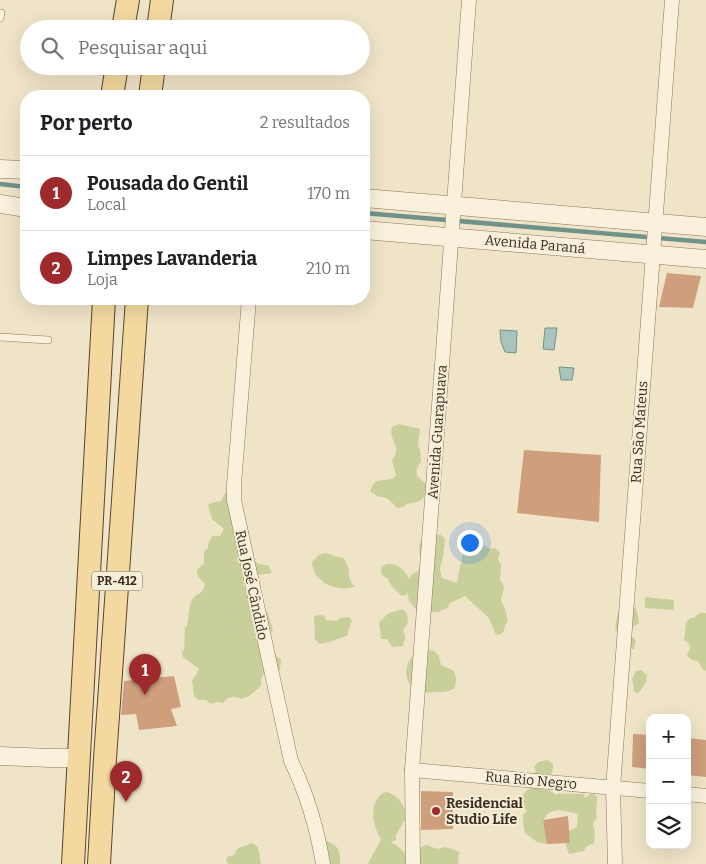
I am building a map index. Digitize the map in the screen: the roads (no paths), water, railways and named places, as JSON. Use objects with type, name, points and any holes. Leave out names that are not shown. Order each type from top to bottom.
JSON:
[{"type":"main road","points":[[125,20],[128,0]]},
{"type":"main road","points":[[159,20],[162,0]]},
{"type":"main road","points":[[113,90],[116,75]]},
{"type":"main road","points":[[151,90],[153,75]]},
{"type":"main road","name":"PR-412","points":[[73,864],[104,305]]},
{"type":"main road","name":"PR-412","points":[[99,864],[137,305]]},
{"type":"main road","points":[[79,758],[84,758],[88,761],[93,773],[90,864]]},
{"type":"street","name":"Avenida Guarapuava","points":[[413,864],[412,770],[469,0]]},
{"type":"street","name":"Rua São Mateus","points":[[614,864],[612,788],[672,0]]},
{"type":"street","points":[[0,169],[20,170]]},
{"type":"street","points":[[370,199],[453,209],[655,226],[706,227]]},
{"type":"street","points":[[0,204],[20,207]]},
{"type":"street","name":"Avenida Paraná","points":[[370,230],[653,250],[706,259]]},
{"type":"street","name":"Rua José Cândido","points":[[249,305],[234,500],[291,762],[312,815],[323,864]]},
{"type":"street","points":[[0,756],[79,758]]},
{"type":"street","name":"Rua Rio Negro","points":[[412,770],[646,791]]},
{"type":"street","points":[[691,794],[706,796]]},
{"type":"lane","points":[[0,337],[48,340]]},
{"type":"water","points":[[545,328],[557,328],[554,350],[543,349]]},
{"type":"water","points":[[500,330],[517,331],[516,353],[505,352],[501,342]]},
{"type":"water","points":[[559,367],[574,368],[572,380],[561,380]]},
{"type":"waterway","points":[[0,184],[20,186]]},
{"type":"waterway","points":[[370,214],[706,242]]},
{"type":"place","name":"Pousada do Gentil","points":[[145,695]]},
{"type":"place","name":"Limpes Lavanderia","points":[[126,802]]},
{"type":"place","name":"Residencial Studio Life","points":[[436,811]]}]
